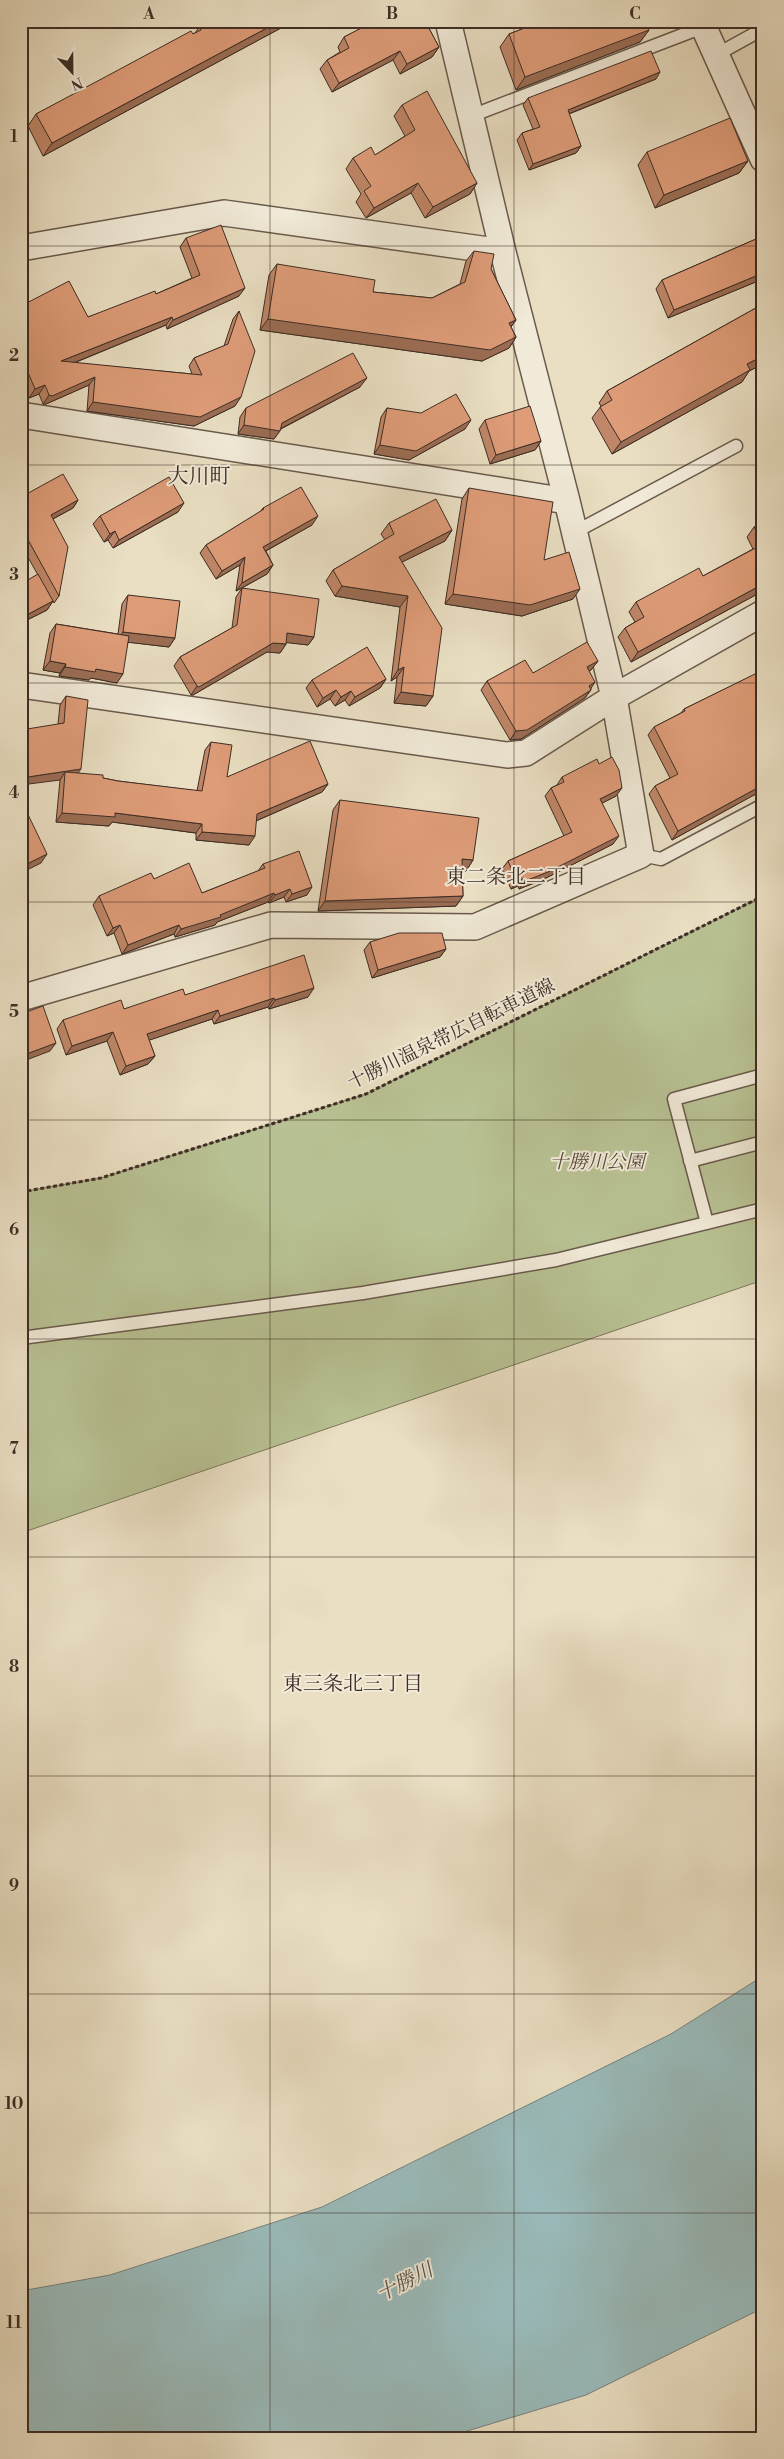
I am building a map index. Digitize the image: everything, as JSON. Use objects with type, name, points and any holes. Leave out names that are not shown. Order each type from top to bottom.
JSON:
[{"type":"street","points":[[21,998],[271,925],[474,927],[641,855],[614,697],[575,532],[503,252],[448,21]]},
{"type":"street","points":[[702,24],[763,159]]},
{"type":"street","points":[[21,248],[224,213],[503,252]]},
{"type":"street","points":[[21,416],[567,500]]},
{"type":"street","points":[[21,685],[507,755],[526,753],[614,697],[763,613]]},
{"type":"lane","points":[[471,116],[702,24]]},
{"type":"lane","points":[[716,55],[763,29]]},
{"type":"lane","points":[[575,532],[736,446]]},
{"type":"lane","points":[[641,855],[661,859],[763,806]]},
{"type":"lane","points":[[707,1222],[674,1099],[763,1075]]},
{"type":"lane","points":[[690,1161],[763,1142]]},
{"type":"lane","points":[[21,1338],[363,1293],[556,1260],[763,1209]]},
{"type":"path","name":"十勝川温泉帯広自転車道線","points":[[21,1192],[101,1178],[366,1094],[763,896]]},
{"type":"green space","name":"十勝川公園","points":[[763,896],[763,1280],[21,1533],[21,1192],[101,1178],[366,1094]]},
{"type":"water","name":"十勝川","points":[[763,1976],[763,2308],[586,2395],[444,2438],[21,2438],[21,2291],[110,2275],[322,2207],[671,2034]]},
{"type":"building","points":[[209,21],[280,21],[52,143],[36,114],[191,31],[193,34],[201,30],[200,26]]},
{"type":"building","points":[[375,21],[425,21],[439,47],[407,64],[400,51],[339,83],[327,60],[349,48],[344,37]]},
{"type":"building","points":[[543,21],[651,21],[652,24],[647,26],[649,30],[525,77],[509,34]]},
{"type":"building","points":[[651,51],[660,72],[568,110],[581,146],[533,164],[522,133],[540,127],[528,98]]},
{"type":"building","points":[[427,91],[477,183],[433,207],[418,183],[374,208],[364,191],[371,186],[353,158],[371,147],[375,155],[415,130],[402,105]]},
{"type":"building","points":[[730,118],[748,161],[664,195],[647,152]]},
{"type":"building","points":[[221,225],[245,288],[173,320],[172,317],[61,361],[202,375],[194,358],[228,344],[239,311],[255,351],[241,397],[200,417],[93,402],[95,377],[52,396],[49,395],[45,385],[35,389],[27,370],[21,372],[21,306],[69,281],[88,317],[155,291],[156,294],[200,275],[186,238]]},
{"type":"building","points":[[763,236],[763,273],[674,310],[662,280]]},
{"type":"building","points":[[474,251],[494,254],[491,269],[516,320],[509,323],[516,337],[490,350],[268,319],[277,264],[375,280],[373,292],[432,298],[465,282]]},
{"type":"building","points":[[763,304],[763,356],[747,364],[750,370],[621,442],[600,407],[612,400],[607,391]]},
{"type":"building","points":[[353,353],[367,378],[282,423],[280,431],[244,425],[246,408]]},
{"type":"building","points":[[456,394],[471,420],[416,451],[380,445],[387,408],[421,413]]},
{"type":"building","points":[[530,406],[541,441],[496,455],[485,420]]},
{"type":"building","points":[[63,474],[78,500],[51,515],[68,547],[59,596],[21,527],[21,497]]},
{"type":"building","points":[[169,477],[184,503],[119,540],[115,531],[110,534],[100,516]]},
{"type":"building","points":[[301,487],[318,516],[263,547],[273,565],[242,583],[245,557],[222,571],[206,545],[263,508]]},
{"type":"building","points":[[469,488],[553,502],[544,560],[569,552],[580,589],[530,605],[453,594]]},
{"type":"building","points":[[436,499],[452,530],[399,557],[442,628],[433,696],[401,692],[404,667],[398,670],[408,596],[342,586],[333,570],[394,534],[389,523]]},
{"type":"building","points":[[763,522],[763,544],[754,527]]},
{"type":"building","points":[[763,544],[763,584],[638,652],[625,628],[644,617],[636,602],[699,568],[703,576]]},
{"type":"building","points":[[38,574],[53,601],[21,618],[21,584]]},
{"type":"building","points":[[242,588],[319,599],[314,637],[287,633],[286,644],[273,643],[199,687],[180,657],[237,625]]},
{"type":"building","points":[[128,595],[180,601],[175,638],[123,632]]},
{"type":"building","points":[[56,624],[129,636],[123,674],[96,669],[95,672],[65,667],[66,664],[50,661]]},
{"type":"building","points":[[587,642],[598,661],[587,667],[595,682],[589,686],[591,690],[527,730],[516,731],[487,681],[525,660],[533,673]]},
{"type":"building","points":[[367,647],[386,679],[355,697],[351,691],[341,697],[336,690],[323,698],[312,680]]},
{"type":"building","points":[[763,670],[763,785],[678,831],[655,786],[678,774],[654,727],[685,711],[684,709]]},
{"type":"building","points":[[66,696],[88,700],[81,769],[21,778],[21,730],[64,723]]},
{"type":"building","points":[[310,741],[328,784],[257,814],[255,836],[202,832],[202,824],[115,813],[115,817],[62,813],[65,772],[103,775],[103,778],[118,781],[202,791],[211,742],[232,745],[227,777]]},
{"type":"building","points":[[612,757],[619,770],[622,788],[600,799],[619,836],[548,872],[525,881],[524,878],[517,881],[508,861],[572,832],[551,788],[564,782],[562,777],[597,759],[599,764]]},
{"type":"building","points":[[21,800],[47,854],[21,867]]},
{"type":"building","points":[[340,800],[479,818],[473,860],[462,859],[463,896],[325,901]]},
{"type":"building","points":[[299,851],[312,887],[292,894],[290,889],[275,895],[274,893],[220,915],[221,917],[181,929],[179,925],[128,945],[120,925],[113,928],[99,896],[151,873],[154,879],[189,863],[202,893],[265,868],[263,864]]},
{"type":"building","points":[[399,933],[442,933],[446,949],[378,970],[370,942]]},
{"type":"building","points":[[304,955],[314,988],[275,1000],[274,998],[220,1016],[218,1010],[147,1034],[155,1056],[126,1066],[113,1032],[72,1046],[63,1020],[121,1000],[124,1009],[183,989],[185,995]]},
{"type":"building","points":[[43,1006],[56,1043],[21,1056],[21,1014]]},
{"type":"district","name":"大川町","points":[[199,477]]},
{"type":"district","name":"東二条北二丁目","points":[[516,877]]},
{"type":"district","name":"東三条北三丁目","points":[[353,1684]]}]
